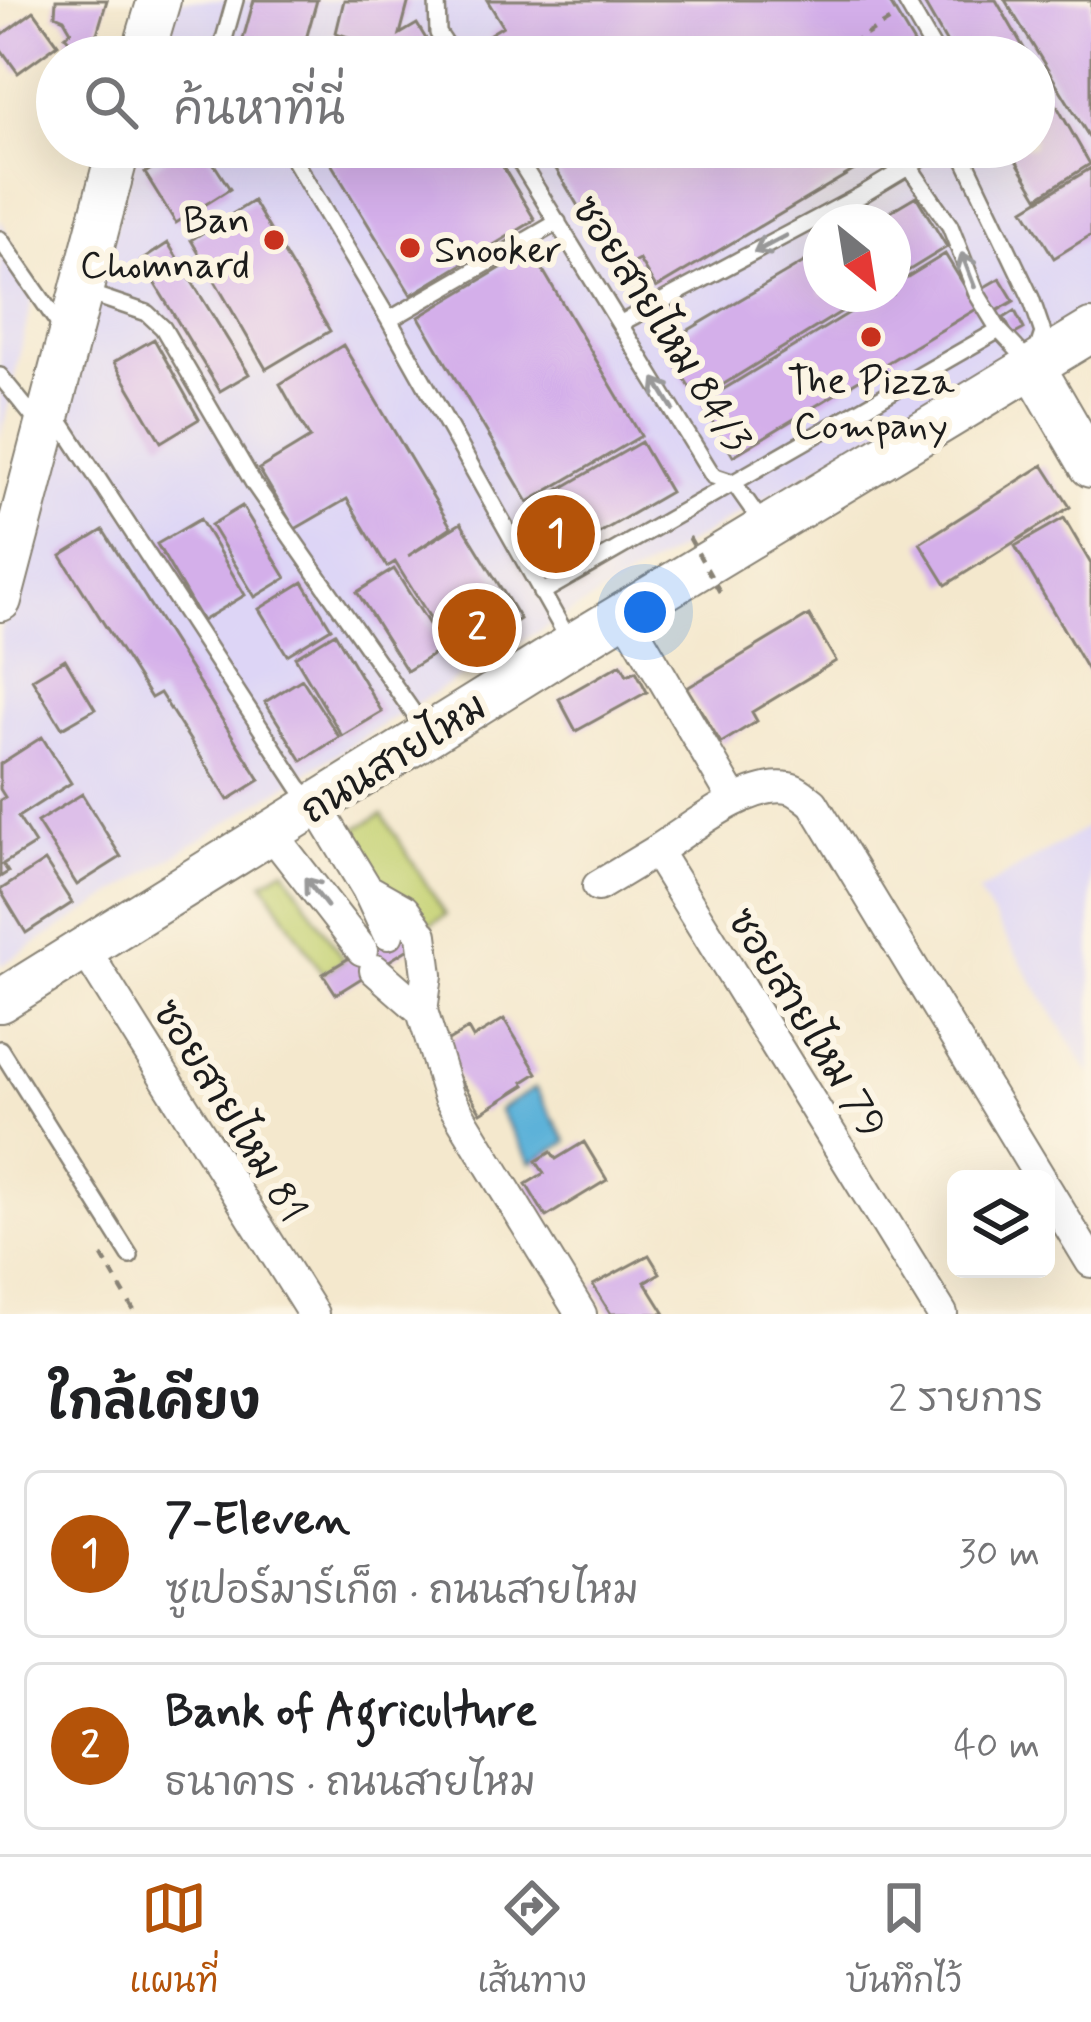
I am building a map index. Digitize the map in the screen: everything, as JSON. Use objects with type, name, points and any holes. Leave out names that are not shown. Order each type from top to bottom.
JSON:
[{"type":"main road","points":[[0,599],[113,168]]},
{"type":"main road","name":"ถนนสายไหม","points":[[0,1000],[572,644],[1091,331]]},
{"type":"main road","points":[[1033,366],[1091,466]]},
{"type":"street","points":[[625,614],[734,800]]},
{"type":"street","points":[[598,886],[734,800],[772,788],[793,788],[813,803],[1036,1170]]},
{"type":"street","points":[[316,805],[367,889],[404,910],[394,945],[423,1002],[449,1098],[581,1314]]},
{"type":"street","points":[[271,832],[427,974],[423,1002]]},
{"type":"street","name":"ซอยสายไหม 79","points":[[656,851],[942,1314]]},
{"type":"street","name":"ซอยสายไหม 81","points":[[83,948],[313,1314]]},
{"type":"street","points":[[1055,1203],[1091,1262]]},
{"type":"lane","points":[[225,36],[235,0]]},
{"type":"lane","points":[[436,0],[440,36]]},
{"type":"lane","points":[[905,0],[926,36]]},
{"type":"lane","points":[[299,168],[572,644]]},
{"type":"lane","name":"ซอยสายไหม 84/3","points":[[524,168],[713,476],[734,483],[767,529]]},
{"type":"lane","points":[[621,323],[903,168]]},
{"type":"lane","points":[[910,168],[950,226],[977,294],[999,330],[1033,366]]},
{"type":"lane","points":[[969,168],[1031,298],[1042,333],[1033,366]]},
{"type":"lane","points":[[389,320],[558,222]]},
{"type":"lane","points":[[0,239],[68,338]]},
{"type":"lane","points":[[79,290],[147,313],[163,328],[254,484],[428,734]]},
{"type":"lane","points":[[541,592],[999,330]]},
{"type":"lane","points":[[0,376],[50,421],[299,788],[316,805]]},
{"type":"lane","points":[[0,1049],[130,1256]]},
{"type":"path","points":[[864,36],[898,16]]},
{"type":"path","points":[[689,537],[721,594]]},
{"type":"shaded area","points":[[176,0],[1091,0],[1091,306],[407,709],[0,966],[0,631],[132,168],[1055,168],[1055,36],[167,36]]},
{"type":"shaded area","points":[[0,218],[33,296],[0,440]]},
{"type":"shaded area","points":[[1091,825],[1091,1076],[978,892]]},
{"type":"green space","points":[[382,814],[446,915],[429,925],[381,885],[347,834]]},
{"type":"green space","points":[[285,869],[344,961],[323,974],[263,882]]},
{"type":"water","points":[[535,1088],[567,1142],[531,1163],[499,1110]]},
{"type":"building","points":[[56,0],[107,0],[96,36],[65,36],[71,31],[55,15]]},
{"type":"building","points":[[254,0],[317,0],[307,36],[244,36]]},
{"type":"building","points":[[344,0],[409,0],[400,34],[417,24],[424,36],[345,36],[336,33]]},
{"type":"building","points":[[487,0],[888,0],[909,36],[491,36],[503,26]]},
{"type":"building","points":[[922,0],[996,0],[1017,36],[943,36]]},
{"type":"building","points":[[1005,0],[1091,0],[1091,140],[1055,81],[1055,36],[1027,36]]},
{"type":"building","points":[[34,11],[52,36],[36,36],[36,60],[18,73],[0,48],[0,36]]},
{"type":"building","points":[[1055,103],[1090,164],[1038,197],[1021,168],[1055,168]]},
{"type":"building","points":[[153,168],[216,168],[230,189],[176,223],[145,173]]},
{"type":"building","points":[[334,168],[504,168],[535,220],[411,295]]},
{"type":"building","points":[[555,168],[858,168],[656,288],[639,260],[617,272]]},
{"type":"building","points":[[1091,168],[1091,235],[1054,258],[1024,209]]},
{"type":"building","points":[[916,196],[947,247],[911,269],[911,204],[902,204]]},
{"type":"building","points":[[253,201],[330,331],[266,369],[191,240]]},
{"type":"building","points":[[168,243],[249,374],[220,391],[141,261]]},
{"type":"building","points":[[531,250],[641,436],[528,502],[419,317]]},
{"type":"building","points":[[945,254],[978,308],[733,456],[701,403],[850,312],[911,312],[911,275]]},
{"type":"building","points":[[803,263],[803,312],[841,312],[698,400],[663,345]]},
{"type":"building","points":[[1000,278],[1014,301],[995,312],[981,289]]},
{"type":"building","points":[[1015,311],[1024,329],[1013,335],[1004,318]]},
{"type":"building","points":[[154,339],[199,419],[161,442],[114,362]]},
{"type":"building","points":[[343,345],[451,527],[408,556],[461,523],[520,619],[513,624],[516,630],[461,667],[395,562],[387,567],[347,499],[295,529],[259,469],[310,438],[280,384]]},
{"type":"building","points":[[641,442],[670,492],[558,557],[529,507]]},
{"type":"building","points":[[1043,465],[1070,507],[946,585],[920,543]]},
{"type":"building","points":[[242,506],[286,578],[255,597],[211,525]]},
{"type":"building","points":[[1064,518],[1091,564],[1091,676],[1015,546]]},
{"type":"building","points":[[200,519],[245,595],[202,621],[157,544]]},
{"type":"building","points":[[103,530],[260,780],[228,800],[160,693],[151,698],[61,556]]},
{"type":"building","points":[[394,569],[444,648],[407,671],[357,592]]},
{"type":"building","points":[[303,582],[331,628],[287,655],[259,609]]},
{"type":"building","points":[[809,615],[836,661],[752,712],[757,721],[721,743],[687,688]]},
{"type":"building","points":[[335,633],[382,712],[342,736],[295,657]]},
{"type":"building","points":[[65,659],[95,709],[62,728],[32,679]]},
{"type":"building","points":[[621,664],[627,675],[636,671],[647,692],[576,731],[559,699]]},
{"type":"building","points":[[302,679],[339,737],[302,761],[265,702]]},
{"type":"building","points":[[42,737],[71,783],[18,817],[35,844],[3,864],[8,872],[0,877],[0,800],[5,797],[0,789],[0,764]]},
{"type":"building","points":[[82,794],[121,857],[77,885],[37,822]]},
{"type":"building","points":[[45,861],[72,903],[26,933],[0,890]]},
{"type":"building","points":[[426,922],[431,930],[408,944],[410,948],[336,994],[323,974],[398,928],[403,936]]},
{"type":"building","points":[[504,1019],[537,1073],[481,1113],[440,1046],[468,1029],[473,1038]]},
{"type":"building","points":[[584,1142],[607,1180],[546,1217],[526,1184],[544,1173],[536,1161],[551,1152],[556,1159]]},
{"type":"building","points":[[649,1255],[660,1273],[645,1282],[665,1314],[611,1314],[593,1285]]},
{"type":"place","name":"Ban Chomnard","points":[[274,240]]},
{"type":"place","name":"Snooker","points":[[410,248]]},
{"type":"place","name":"The Pizza Company","points":[[871,337]]},
{"type":"place","name":"7-Eleven","points":[[556,534]]},
{"type":"place","name":"Bank of Agriculture","points":[[477,628]]}]
